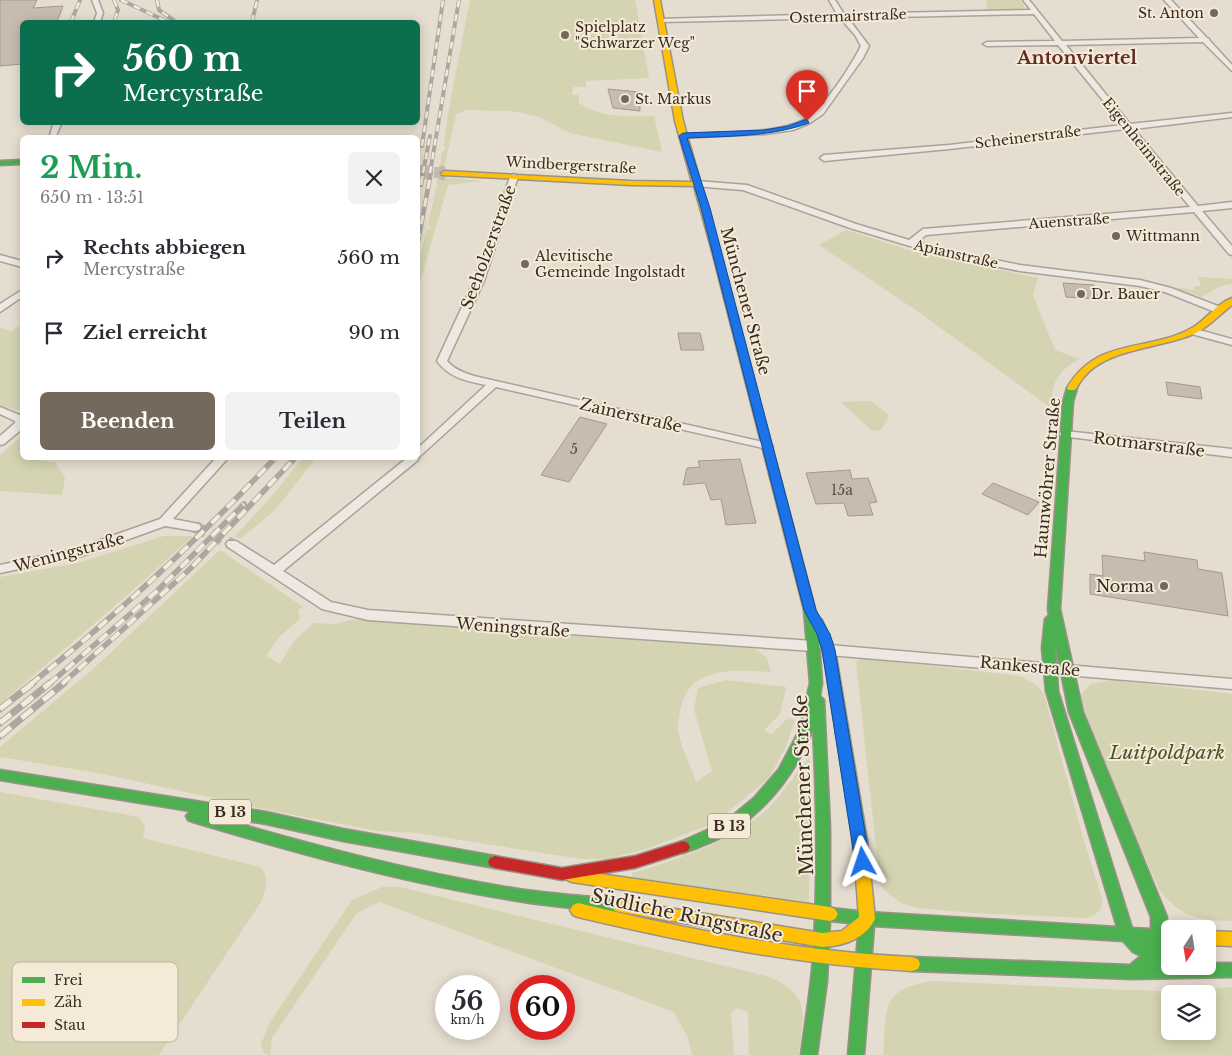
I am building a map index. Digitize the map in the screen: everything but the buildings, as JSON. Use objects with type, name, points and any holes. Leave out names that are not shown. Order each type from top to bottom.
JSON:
[{"type":"main road","name":"Münchener Straße","points":[[657,0],[683,136],[706,208],[810,610],[823,773],[823,914],[821,958],[809,1055]]},
{"type":"main road","points":[[0,163],[20,162]]},
{"type":"main road","name":"Windbergerstraße","points":[[444,173],[697,184]]},
{"type":"main road","name":"Haunwöhrer Straße","points":[[1127,935],[1052,691],[1048,633],[1054,609],[1068,402],[1072,388],[1084,368],[1106,357],[1163,343],[1192,331],[1208,322],[1219,310],[1232,301]]},
{"type":"main road","name":"Haunwöhrer Straße","points":[[1054,609],[1076,712],[1161,926]]},
{"type":"main road","name":"Münchener Straße","points":[[810,610],[829,650],[861,843],[867,919],[856,1055]]},
{"type":"main road","name":"B 13","points":[[562,874],[635,862],[690,845],[730,826],[759,802],[784,773],[806,731],[816,682]]},
{"type":"main road","name":"Südliche Ringstraße","points":[[0,775],[266,818],[344,835],[562,874],[823,914],[867,919],[1161,937]]},
{"type":"main road","name":"Südliche Ringstraße","points":[[149,800],[229,828],[392,871],[519,895],[614,919],[778,953],[864,962],[1133,972],[1161,971]]},
{"type":"main road","name":"B 13","points":[[519,895],[620,906],[822,940]]},
{"type":"main road","points":[[1158,917],[1162,920]]},
{"type":"main road","points":[[822,940],[837,940],[849,937],[861,929],[867,919]]},
{"type":"main road","points":[[1127,935],[1132,943],[1161,958]]},
{"type":"main road","points":[[1216,938],[1232,939]]},
{"type":"main road","points":[[1133,972],[1144,966],[1161,943]]},
{"type":"main road","name":"Südliche Ringstraße","points":[[1216,970],[1232,970]]},
{"type":"street","points":[[95,0],[100,13],[98,20]]},
{"type":"street","points":[[683,136],[764,132],[790,128],[814,117],[824,107],[864,50],[863,42],[848,20],[838,13],[832,0]]},
{"type":"street","name":"Eigenheimstraße","points":[[1026,0],[1126,126],[1232,252]]},
{"type":"street","points":[[1167,0],[1207,40],[1232,69]]},
{"type":"street","name":"Ostermairstraße","points":[[661,20],[842,16],[983,9],[1034,12]]},
{"type":"street","points":[[987,44],[1207,40]]},
{"type":"street","name":"Scheinerstraße","points":[[824,158],[1232,115]]},
{"type":"street","name":"Seeholzerstraße","points":[[494,383],[454,372],[446,367],[442,361],[479,281],[514,177]]},
{"type":"street","name":"Apianstraße","points":[[697,184],[744,187],[910,244],[996,264],[1140,283],[1168,290],[1219,310]]},
{"type":"street","name":"Auenstraße","points":[[910,244],[923,232],[1195,210],[1232,205]]},
{"type":"street","points":[[0,258],[20,263]]},
{"type":"street","points":[[0,309],[20,294]]},
{"type":"street","points":[[1192,331],[1232,342]]},
{"type":"street","points":[[420,452],[494,383]]},
{"type":"street","name":"Zainerstraße","points":[[494,383],[767,446]]},
{"type":"street","points":[[0,410],[20,418]]},
{"type":"street","points":[[0,442],[20,425]]},
{"type":"street","name":"Rotmarstraße","points":[[1065,434],[1232,453]]},
{"type":"street","points":[[164,522],[220,460]]},
{"type":"street","points":[[274,572],[412,460]]},
{"type":"street","name":"Weningstraße","points":[[0,569],[77,553],[164,522],[195,527]]},
{"type":"street","name":"Weningstraße","points":[[232,544],[327,606],[368,615],[813,646]]},
{"type":"street","name":"Rankestraße","points":[[829,650],[1232,684]]},
{"type":"green space","points":[[470,0],[635,0],[649,78],[586,81],[586,87],[573,87],[572,95],[579,95],[579,103],[597,112],[624,116],[654,116],[662,152],[570,133],[537,116],[510,111],[466,110],[456,114],[444,168],[440,168],[442,152],[446,149],[444,147],[448,113]]},
{"type":"green space","points":[[986,0],[1020,0],[1026,9],[987,10]]},
{"type":"green space","points":[[438,177],[482,181],[448,185],[420,282],[420,256],[427,230],[432,228],[428,225],[436,188],[439,185],[436,184]]},
{"type":"green space","points":[[846,230],[915,252],[1038,278],[1033,295],[1055,350],[1079,359],[1065,369],[1057,379],[1054,385],[1051,408],[920,313],[819,245]]},
{"type":"green space","points":[[1198,277],[1232,279],[1232,284],[1220,286],[1202,297],[1167,286],[1195,290],[1194,286],[1201,286]]},
{"type":"green space","points":[[20,325],[20,411],[0,406],[0,328],[12,331]]},
{"type":"green space","points":[[871,401],[889,415],[881,430],[872,431],[841,402]]},
{"type":"green space","points":[[20,438],[20,460],[55,462],[65,477],[62,495],[0,491],[0,455]]},
{"type":"green space","points":[[301,460],[314,460],[275,510],[240,539],[235,536]]},
{"type":"green space","points":[[164,536],[193,536],[131,592],[0,704],[0,577],[78,563]]},
{"type":"green space","points":[[220,550],[303,607],[298,610],[300,619],[279,637],[266,656],[280,664],[294,641],[314,623],[335,624],[364,617],[585,637],[753,647],[767,658],[771,672],[728,671],[714,674],[702,678],[692,686],[684,697],[678,731],[696,782],[712,771],[694,709],[698,688],[726,680],[786,687],[780,714],[764,730],[771,735],[788,718],[795,720],[786,746],[769,778],[714,823],[646,849],[606,859],[581,859],[417,833],[378,831],[274,811],[98,773],[0,757],[0,747],[93,669]]},
{"type":"green space","points":[[861,658],[1020,676],[1036,685],[1044,694],[1081,831],[1102,899],[1098,912],[1086,918],[974,913],[918,908],[901,903],[885,891],[880,883],[856,662]]},
{"type":"green space","name":"Luitpoldpark","points":[[1112,680],[1232,694],[1232,921],[1210,920],[1192,916],[1176,907],[1160,891],[1101,761],[1080,695],[1091,684]]},
{"type":"green space","points":[[810,756],[809,902],[632,877],[632,873],[666,863],[715,843],[761,815],[773,803]]},
{"type":"green space","points":[[0,792],[139,817],[145,826],[143,838],[260,867],[263,871],[266,884],[261,902],[178,1026],[178,962],[12,962],[12,1042],[168,1042],[159,1055],[0,1055]]},
{"type":"green space","points":[[382,887],[400,887],[770,977],[793,992],[802,1008],[803,1018],[799,1055],[749,1055],[748,1012],[738,1008],[731,1013],[734,1055],[692,1055],[688,1038],[674,1012],[379,902],[356,914],[272,1038],[270,1055],[264,1053],[261,1044],[270,1022],[352,900]]},
{"type":"green space","points":[[932,981],[1161,991],[1161,1040],[1216,1040],[1216,988],[1232,987],[1232,1055],[883,1055],[886,1014],[889,1004],[894,996],[903,990]]},
{"type":"tunnel","points":[[420,172],[445,173]]},
{"type":"tunnel","points":[[195,527],[232,544]]},
{"type":"railway","points":[[72,20],[80,0]]},
{"type":"railway","points":[[114,0],[118,10],[115,20]]},
{"type":"railway","points":[[121,0],[164,20]]},
{"type":"railway","points":[[157,0],[159,10],[173,20]]},
{"type":"railway","points":[[252,20],[257,0]]},
{"type":"railway","points":[[422,146],[443,0]]},
{"type":"railway","points":[[430,173],[459,0]]},
{"type":"railway","points":[[423,173],[430,136]]},
{"type":"railway","points":[[421,185],[423,172]]},
{"type":"railway","points":[[420,231],[431,172]]},
{"type":"railway","points":[[31,684],[95,631],[157,575],[217,518],[273,460]]},
{"type":"railway","points":[[62,684],[190,569],[293,460]]},
{"type":"railway","points":[[49,684],[157,591],[244,504]]},
{"type":"railway","points":[[0,709],[33,683]]},
{"type":"railway","points":[[0,723],[50,683]]},
{"type":"railway","points":[[0,736],[64,683]]},
{"type":"traffic: fast","points":[[0,163],[20,162]]},
{"type":"traffic: fast","points":[[683,847],[730,826],[759,802],[784,773],[806,731],[816,683],[810,610],[716,251]]},
{"type":"traffic: fast","points":[[1072,388],[1068,402],[1054,609],[1076,712],[1159,917],[1155,949],[1146,961],[1133,972]]},
{"type":"traffic: fast","points":[[1051,619],[1048,648],[1052,691],[1127,935],[1138,947],[1161,958]]},
{"type":"traffic: fast","points":[[816,620],[829,650],[860,840]]},
{"type":"traffic: fast","points":[[809,1055],[820,968],[823,924],[824,860],[818,700]]},
{"type":"traffic: fast","points":[[0,775],[266,818],[343,835],[495,862]]},
{"type":"traffic: fast","points":[[193,816],[314,850],[435,880],[518,895],[620,906]]},
{"type":"traffic: fast","points":[[830,914],[867,919],[1161,936]]},
{"type":"traffic: fast","points":[[856,1055],[867,919]]},
{"type":"traffic: fast","points":[[912,964],[1133,972],[1232,970]]},
{"type":"traffic: slow","points":[[657,0],[679,121],[716,251]]},
{"type":"traffic: slow","points":[[445,173],[631,183],[697,184]]},
{"type":"traffic: slow","points":[[1072,388],[1080,375],[1106,357],[1189,333],[1201,326],[1232,301]]},
{"type":"traffic: slow","points":[[620,906],[822,940],[842,938],[853,933],[867,919],[860,840]]},
{"type":"traffic: slow","points":[[572,876],[830,914]]},
{"type":"traffic: slow","points":[[578,910],[744,946],[827,958],[912,964]]},
{"type":"traffic: slow","points":[[1216,938],[1232,939]]},
{"type":"traffic: jam","points":[[495,862],[562,874],[635,862],[683,847]]},
{"type":"place","name":"St. Anton","points":[[1214,13]]},
{"type":"place","name":"Spielplatz \"Schwarzer Weg\"","points":[[565,35]]},
{"type":"place","name":"St. Markus","points":[[625,99]]},
{"type":"place","name":"Wittmann","points":[[1116,236]]},
{"type":"place","name":"Alevitische Gemeinde Ingolstadt","points":[[525,264]]},
{"type":"place","name":"Dr. Bauer","points":[[1081,294]]},
{"type":"place","name":"Norma","points":[[1164,586]]},
{"type":"district","name":"Antonviertel","points":[[1077,58]]},
{"type":"route","points":[[807,121],[790,128],[748,134],[683,136],[706,208],[810,610],[829,650],[863,862]]}]
